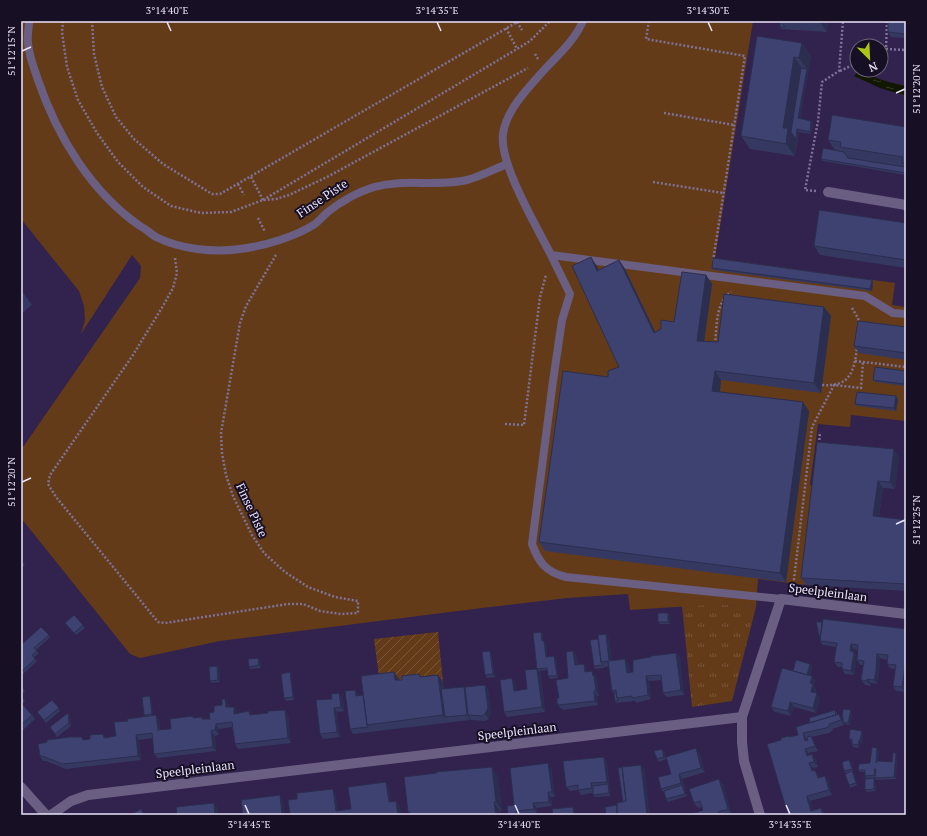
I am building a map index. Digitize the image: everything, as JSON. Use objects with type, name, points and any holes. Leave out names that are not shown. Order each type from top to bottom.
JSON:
[{"type":"street","points":[[828,192],[906,205]]},
{"type":"street","name":"Speelpleinlaan","points":[[51,815],[71,801],[88,795],[742,717],[780,599],[906,614]]},
{"type":"street","points":[[742,717],[744,761],[760,815]]},
{"type":"street","points":[[21,787],[46,815]]},
{"type":"lane","points":[[29,21],[28,43],[32,62],[50,113],[64,139],[83,168],[105,196],[126,216],[156,237],[179,245],[206,250],[240,249],[283,239],[316,223],[329,211],[347,199],[365,190],[387,184],[416,182],[447,183],[465,181],[507,164]]},
{"type":"lane","points":[[583,21],[565,49],[517,101],[507,120],[502,135],[507,164],[514,181],[570,294],[562,320],[549,412],[532,544],[536,556],[544,566],[554,574],[566,577],[780,599]]},
{"type":"lane","points":[[551,255],[865,296],[893,313],[906,314]]},
{"type":"path","points":[[63,21],[62,32],[67,67],[78,100],[97,133],[118,162],[143,188],[171,206],[201,213],[231,212],[263,200],[517,49],[530,40],[550,21]]},
{"type":"path","points":[[92,21],[94,54],[102,88],[116,117],[134,139],[163,164],[194,181],[212,194],[220,194],[251,177],[506,28],[518,22],[522,30]]},
{"type":"path","points":[[648,21],[646,39],[745,56],[710,275]]},
{"type":"path","points":[[839,71],[843,21]]},
{"type":"path","points":[[886,38],[887,21]]},
{"type":"path","points":[[506,28],[517,49]]},
{"type":"path","points":[[889,49],[906,50]]},
{"type":"path","points":[[828,192],[805,190],[818,121],[822,82],[849,67]]},
{"type":"path","points":[[263,200],[276,199],[289,195],[327,177],[528,68],[544,70]]},
{"type":"path","points":[[664,113],[734,125]]},
{"type":"path","points":[[251,177],[263,200]]},
{"type":"path","points":[[653,182],[723,193]]},
{"type":"path","points":[[238,184],[244,195]]},
{"type":"path","name":"Finse Piste","points":[[133,355],[50,475],[48,484],[56,497],[154,618],[158,622],[165,623],[296,604],[303,604],[320,611],[341,614],[358,613],[358,601],[335,597],[308,587],[285,572],[264,554],[242,516],[226,475],[222,453],[221,433],[240,323],[246,306],[274,258],[283,239]]},
{"type":"path","points":[[505,424],[524,426],[540,296],[551,255]]},
{"type":"path","points":[[714,350],[722,301],[727,294],[733,290]]},
{"type":"path","points":[[850,305],[855,311],[859,326]]},
{"type":"path","points":[[792,600],[812,427],[834,385],[847,378],[852,372],[857,347]]},
{"type":"path","points":[[855,361],[906,367]]},
{"type":"path","points":[[822,385],[861,388],[863,362]]},
{"type":"path","points":[[807,426],[812,427]]},
{"type":"path","points":[[818,446],[820,432]]},
{"type":"green space","points":[[21,21],[753,21],[715,258],[895,283],[892,305],[906,307],[906,421],[851,415],[850,427],[818,424],[810,485],[818,487],[806,585],[758,579],[756,607],[709,606],[630,610],[628,594],[567,598],[220,641],[140,658],[130,654],[21,518],[21,450],[140,278],[141,266],[132,255],[81,334],[85,320],[84,306],[79,291],[21,219]]},
{"type":"green space","points":[[722,605],[756,607],[732,701],[692,707],[682,606]]},
{"type":"green space","points":[[438,632],[443,682],[411,682],[379,677],[374,639]]},
{"type":"water","points":[[858,78],[877,78],[906,86],[906,96],[880,88]]},
{"type":"building","points":[[780,21],[785,27],[780,27]]},
{"type":"building","points":[[888,21],[906,21],[906,34],[888,32]]},
{"type":"building","points":[[757,36],[802,43],[799,58],[794,57],[783,128],[788,128],[786,144],[741,136]]},
{"type":"building","points":[[801,68],[807,69],[798,118],[811,121],[810,132],[797,129],[796,139],[791,132]]},
{"type":"building","points":[[832,115],[906,127],[906,163],[902,163],[903,157],[840,147],[841,142],[828,140]]},
{"type":"building","points":[[823,148],[844,152],[848,158],[905,167],[906,173],[821,159]]},
{"type":"building","points":[[819,210],[906,223],[906,260],[814,246]]},
{"type":"building","points":[[591,257],[597,271],[619,260],[654,333],[661,329],[661,320],[674,322],[682,272],[706,275],[697,341],[718,342],[724,294],[824,307],[814,383],[715,371],[712,391],[803,402],[780,573],[539,542],[563,371],[608,377],[608,371],[619,367],[572,266]]},
{"type":"building","points":[[713,258],[872,280],[870,289],[712,268]]},
{"type":"building","points":[[858,321],[906,327],[906,353],[854,346]]},
{"type":"building","points":[[875,367],[905,371],[904,384],[873,380]]},
{"type":"building","points":[[857,392],[896,396],[894,408],[855,404]]},
{"type":"building","points":[[817,442],[894,449],[890,482],[878,481],[873,516],[906,520],[906,584],[801,578]]},
{"type":"building","points":[[658,613],[668,613],[668,622],[658,622]]},
{"type":"building","points":[[74,615],[83,625],[74,633],[65,623]]},
{"type":"building","points":[[823,619],[906,629],[906,666],[902,687],[893,686],[896,665],[887,664],[888,655],[877,654],[874,680],[861,680],[864,661],[857,660],[858,645],[851,644],[850,651],[854,652],[851,671],[842,669],[842,663],[834,662],[837,643],[820,641]]},
{"type":"building","points":[[816,622],[822,622],[820,639]]},
{"type":"building","points":[[41,627],[49,635],[34,648],[37,651],[32,655],[35,659],[22,671],[21,645]]},
{"type":"building","points":[[541,632],[546,657],[554,656],[557,676],[548,676],[547,668],[537,669],[533,633]]},
{"type":"building","points":[[606,634],[609,661],[625,659],[627,673],[633,672],[633,660],[676,653],[681,690],[663,693],[661,675],[646,676],[648,695],[632,698],[632,696],[617,698],[616,690],[612,691],[608,661],[601,662],[598,635]]},
{"type":"building","points":[[598,639],[601,662],[603,665],[594,666],[590,640]]},
{"type":"building","points":[[490,651],[493,674],[485,675],[482,652]]},
{"type":"building","points":[[573,651],[575,665],[584,664],[585,672],[592,671],[593,676],[594,675],[596,691],[594,691],[595,701],[559,705],[557,704],[557,698],[559,698],[556,680],[568,678],[566,652]]},
{"type":"building","points":[[258,658],[259,665],[249,667],[248,659]]},
{"type":"building","points":[[796,660],[810,664],[807,675],[793,671]]},
{"type":"building","points":[[217,666],[218,680],[210,681],[209,667]]},
{"type":"building","points":[[782,668],[812,676],[810,683],[813,684],[811,692],[817,693],[813,708],[790,702],[788,711],[771,707]]},
{"type":"building","points":[[537,669],[542,707],[504,712],[500,680],[512,678],[514,691],[527,689],[525,670]]},
{"type":"building","points":[[290,672],[293,697],[284,698],[281,674]]},
{"type":"building","points":[[394,672],[395,680],[402,680],[402,676],[419,674],[420,677],[438,675],[443,715],[367,725],[361,676]]},
{"type":"building","points":[[485,685],[488,708],[485,714],[482,716],[468,715],[465,687]]},
{"type":"building","points":[[464,687],[467,715],[445,717],[441,689]]},
{"type":"building","points":[[355,690],[356,696],[363,695],[368,727],[350,729],[345,691]]},
{"type":"building","points":[[339,693],[341,707],[334,708],[337,732],[320,734],[316,700],[332,699],[331,694]]},
{"type":"building","points":[[614,693],[616,693],[618,701],[615,701]]},
{"type":"building","points":[[150,696],[152,714],[144,715],[142,697]]},
{"type":"building","points":[[222,699],[225,699],[226,707],[234,707],[234,714],[249,711],[250,715],[268,713],[268,711],[285,710],[288,738],[235,744],[232,722],[216,724],[215,730],[211,731],[213,747],[154,754],[152,733],[136,735],[138,756],[63,764],[40,756],[38,744],[47,742],[47,740],[82,737],[83,740],[90,739],[90,735],[103,734],[104,738],[116,736],[114,722],[128,721],[127,719],[156,715],[157,730],[171,729],[170,719],[193,716],[193,718],[202,717],[202,719],[210,719],[209,713],[214,712],[214,706],[222,705]]},
{"type":"building","points":[[52,700],[59,708],[44,720],[37,712]]},
{"type":"building","points":[[21,703],[32,715],[21,725]]},
{"type":"building","points":[[843,709],[851,710],[848,723],[843,722]]},
{"type":"building","points":[[835,710],[836,715],[810,723],[809,718]]},
{"type":"building","points":[[68,713],[69,723],[55,734],[50,727]]},
{"type":"building","points":[[839,714],[841,720],[829,724],[830,725],[826,728],[803,733],[805,741],[808,740],[807,737],[811,736],[815,746],[805,749],[807,756],[812,754],[814,762],[809,763],[812,771],[815,770],[818,778],[825,776],[829,790],[807,796],[811,811],[821,808],[823,815],[788,815],[767,744],[781,740],[781,738],[798,735],[796,727]]},
{"type":"building","points":[[850,729],[862,731],[858,745],[852,744],[852,739],[849,739]]},
{"type":"building","points":[[872,747],[877,748],[876,763],[877,761],[892,762],[893,753],[896,753],[894,777],[875,778],[876,769],[874,769],[875,775],[865,776],[865,770],[858,770],[859,764],[870,763]]},
{"type":"building","points":[[696,748],[701,768],[679,774],[681,783],[661,789],[658,777],[671,774],[666,757]]},
{"type":"building","points":[[662,749],[664,757],[657,759],[654,751]]},
{"type":"building","points":[[604,757],[607,782],[591,783],[592,788],[578,790],[578,785],[566,787],[563,761]]},
{"type":"building","points":[[849,760],[852,769],[844,771],[842,762]]},
{"type":"building","points":[[548,763],[552,792],[548,792],[549,802],[533,803],[534,809],[516,811],[517,815],[508,815],[507,806],[514,805],[510,768]]},
{"type":"building","points":[[641,765],[647,815],[617,815],[617,803],[626,801],[622,767]]},
{"type":"building","points":[[492,767],[496,815],[410,815],[410,812],[408,812],[404,777],[437,773],[436,772]]},
{"type":"building","points":[[622,767],[626,801],[623,802],[618,768]]},
{"type":"building","points":[[852,771],[856,783],[849,785],[845,774]]},
{"type":"building","points":[[874,778],[874,789],[865,790],[865,779]]},
{"type":"building","points":[[719,779],[728,809],[718,812],[719,815],[692,815],[703,810],[700,801],[694,803],[689,789]]},
{"type":"building","points":[[386,782],[389,802],[396,801],[398,815],[290,815],[288,800],[297,799],[297,793],[333,789],[336,811],[351,809],[348,787]]},
{"type":"building","points":[[608,784],[609,793],[593,795],[593,786]]},
{"type":"building","points":[[682,785],[685,794],[666,799],[664,791]]},
{"type":"building","points":[[280,795],[282,815],[243,815],[241,800]]},
{"type":"building","points":[[214,803],[215,815],[177,815],[176,807]]},
{"type":"building","points":[[617,805],[617,815],[606,815],[605,807]]},
{"type":"building","points":[[573,807],[574,815],[553,815],[552,809]]},
{"type":"building","points":[[141,809],[144,815],[130,815]]}]
